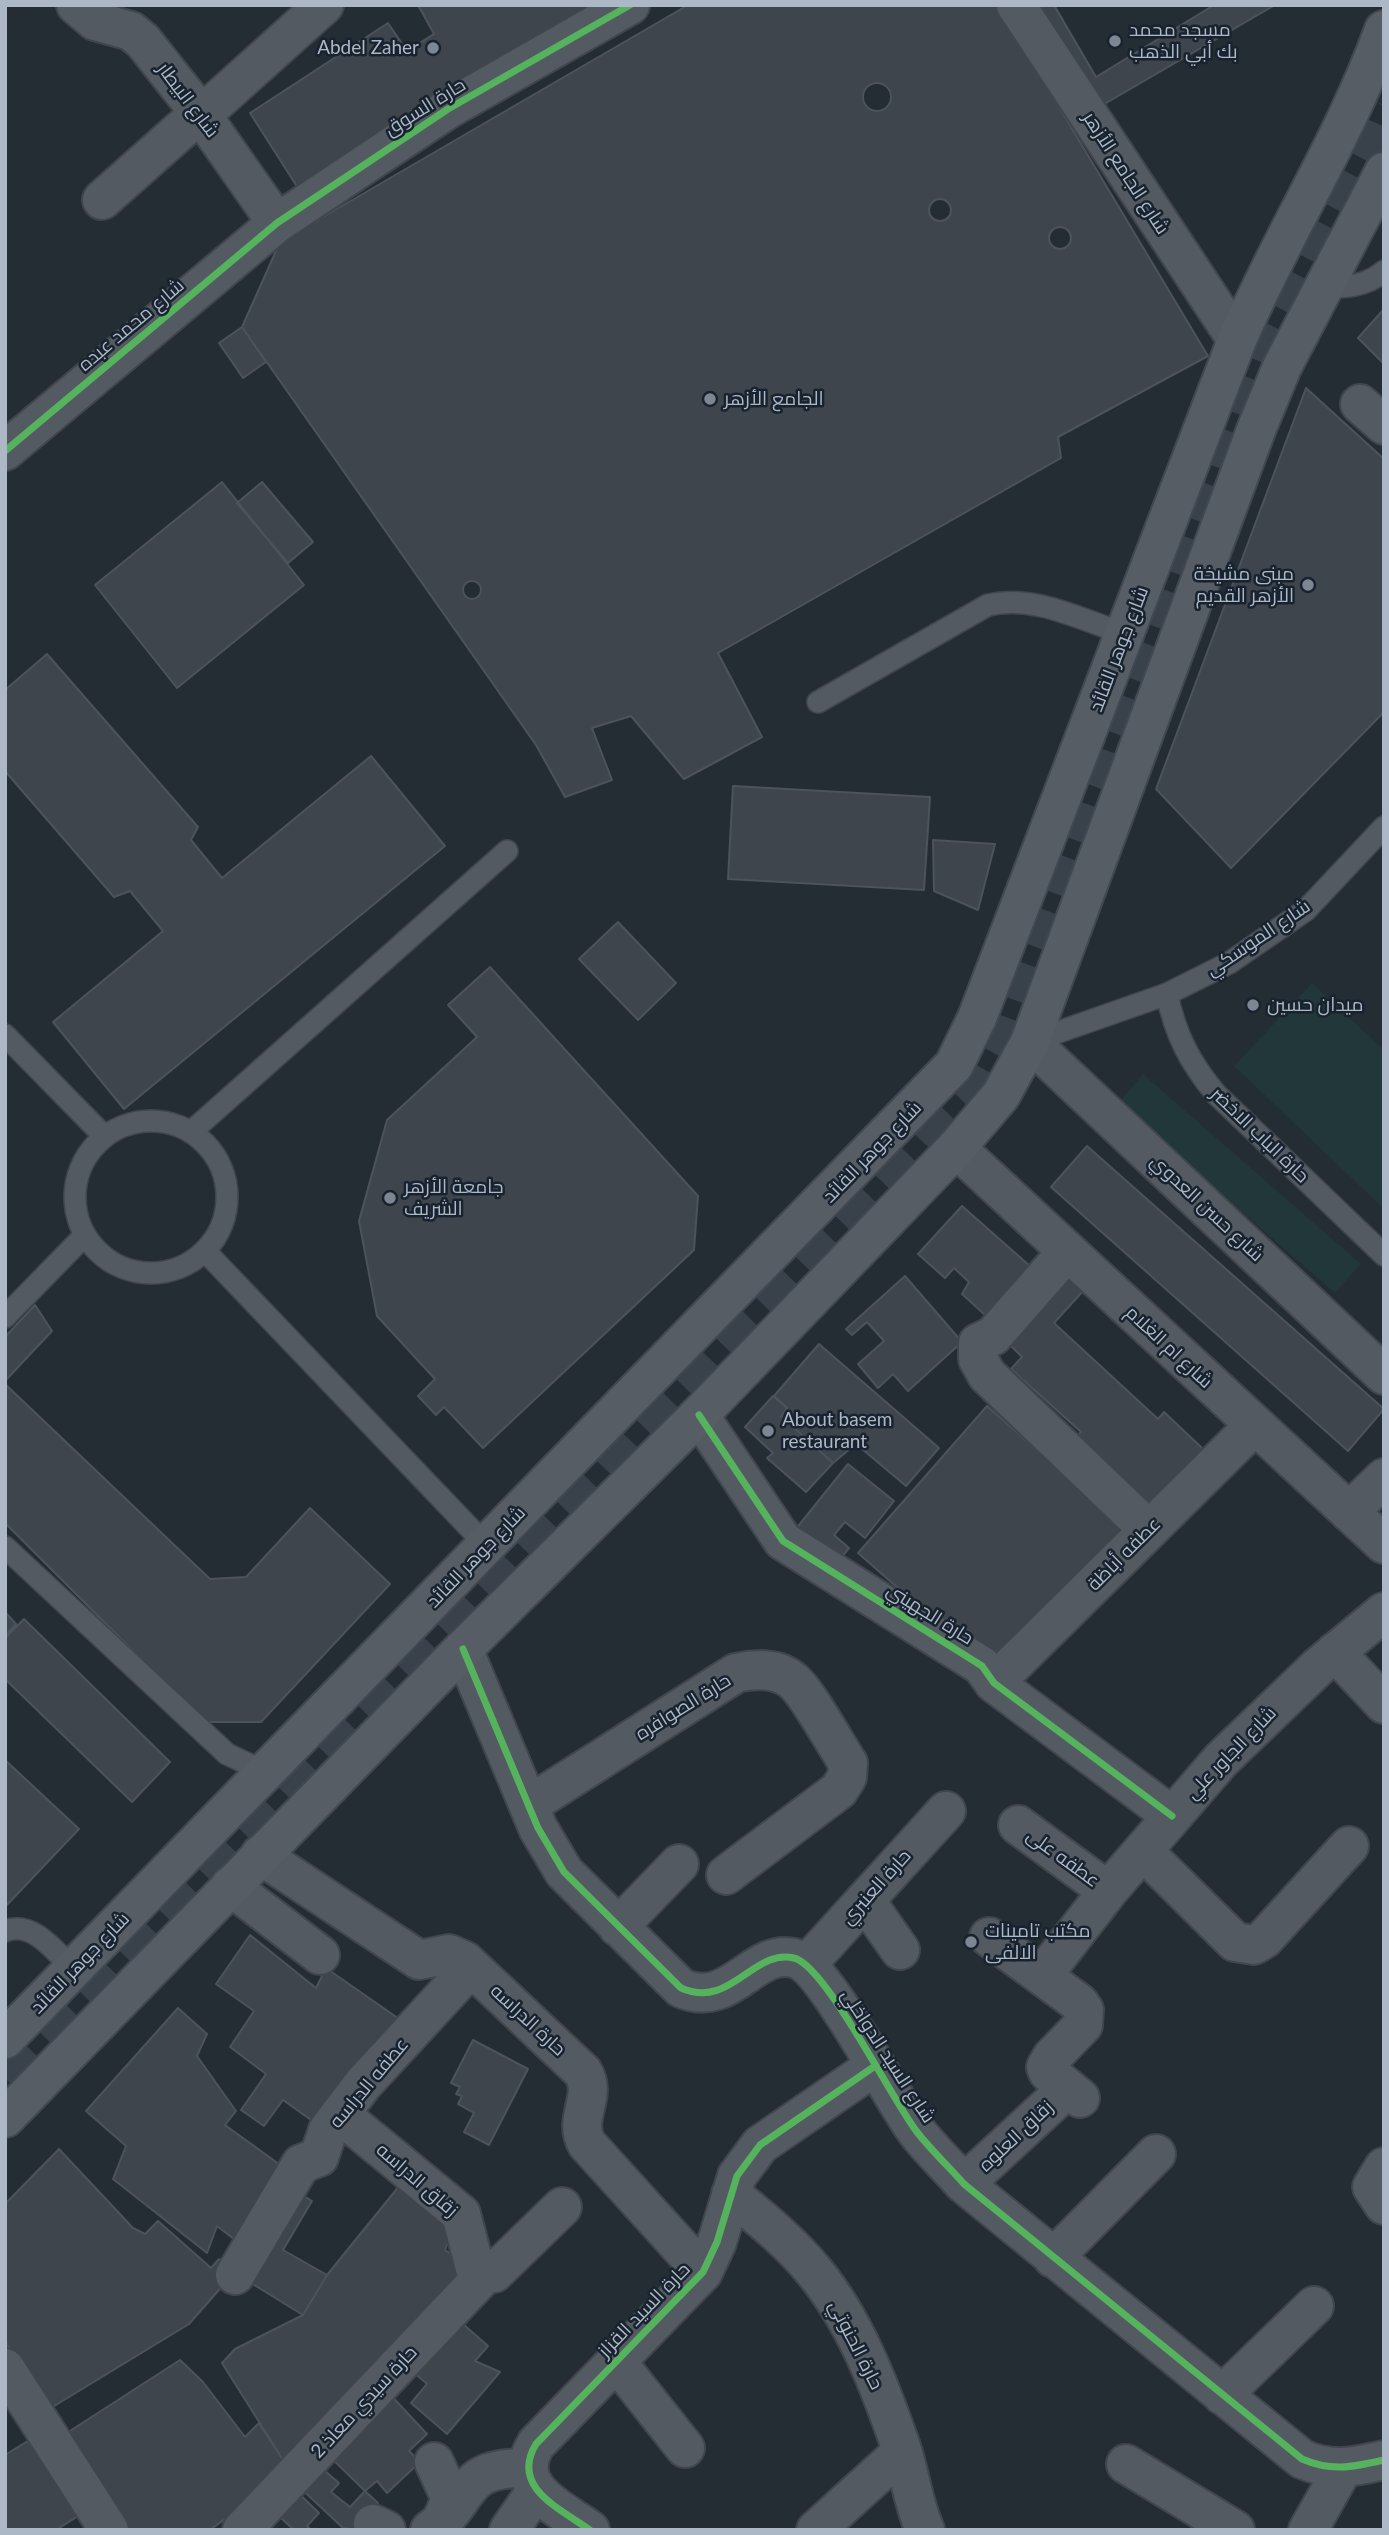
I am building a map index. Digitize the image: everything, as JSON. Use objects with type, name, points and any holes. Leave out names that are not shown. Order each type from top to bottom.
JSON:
[{"type":"main road","name":"شارع جوهر القائد","points":[[5,2039],[954,1065],[977,1018],[1237,340],[1259,288],[1335,144],[1384,30]]},
{"type":"main road","points":[[5,2118],[463,1649],[699,1415],[956,1148],[1001,1095],[1030,1042],[1256,430],[1282,367],[1384,172]]},
{"type":"street","name":"شارع البيطار","points":[[76,5],[95,21],[131,31],[208,107],[277,223]]},
{"type":"street","points":[[102,200],[324,5]]},
{"type":"street","name":"حارة السوق","points":[[277,223],[448,109],[630,5]]},
{"type":"street","name":"شارع الجامع الأزهر","points":[[1016,5],[1237,340]]},
{"type":"street","name":"شارع محمد عبده","points":[[5,451],[277,223]]},
{"type":"street","name":"شارع حسن العدوي","points":[[1030,1042],[1384,1375]]},
{"type":"street","name":"شارع ام الغلام","points":[[956,1148],[1384,1544]]},
{"type":"street","points":[[1067,1252],[993,1336],[978,1343],[978,1359],[987,1375],[1149,1530]]},
{"type":"street","name":"حارة الجهيني","points":[[699,1415],[783,1541],[982,1666],[994,1683],[1172,1815]]},
{"type":"street","name":"عطفه أباظة","points":[[994,1683],[1254,1426]]},
{"type":"street","points":[[1349,1512],[1384,1478]]},
{"type":"street","name":"شارع الجاور علي","points":[[1042,1976],[1108,1891],[1221,1760],[1335,1652],[1384,1612]]},
{"type":"street","points":[[463,1649],[529,1805],[564,1872],[681,1987],[703,1995],[715,1993],[783,1957],[807,1964]]},
{"type":"street","points":[[1335,1652],[1384,1704]]},
{"type":"street","name":"حارة الصوافره","points":[[529,1805],[736,1673],[755,1669],[776,1672],[794,1681],[848,1763],[847,1777],[839,1790],[726,1875]]},
{"type":"street","name":"حارة العنبري","points":[[807,1964],[946,1811]]},
{"type":"street","name":"عطفه على","points":[[1018,1825],[1108,1891]]},
{"type":"street","points":[[1144,1852],[1235,1942],[1254,1945],[1264,1939],[1349,1846]]},
{"type":"street","name":"حارة الدراسه","points":[[260,1855],[419,1960],[449,1954],[471,1967],[583,2072],[589,2090],[580,2126],[586,2144],[703,2272]]},
{"type":"street","points":[[618,1927],[679,1864]]},
{"type":"street","points":[[230,1886],[320,1955]]},
{"type":"street","points":[[864,1900],[900,1950]]},
{"type":"street","points":[[989,1937],[1042,1976]]},
{"type":"street","name":"شارع السيد الدواخلي","points":[[807,1964],[815,1972],[917,2132],[964,2184],[1302,2459],[1321,2467],[1342,2470],[1384,2460]]},
{"type":"street","name":"عطفه الدراسه","points":[[235,2275],[301,2164],[319,2157],[328,2130],[342,2116],[363,2084],[471,1967]]},
{"type":"street","name":"زقاق العلوه","points":[[964,2184],[1074,2093],[1048,2072],[1046,2067],[1052,2057],[1083,2025],[1084,2010],[1079,2003],[1042,1976]]},
{"type":"street","name":"حارة السيد القزاز","points":[[509,2530],[532,2480],[536,2444],[703,2272],[717,2242],[737,2176],[760,2145],[875,2066]]},
{"type":"street","name":"زقاق الدراسه","points":[[342,2116],[461,2214],[475,2267],[485,2274]]},
{"type":"street","points":[[1054,2258],[1156,2154]]},
{"type":"street","name":"حارة الحنوتي","points":[[731,2194],[780,2234],[814,2271],[833,2299],[867,2361],[902,2452],[925,2530]]},
{"type":"street","points":[[485,2274],[494,2273],[562,2207]]},
{"type":"street","name":"حارة سيدي معاذ 2","points":[[242,2530],[485,2274]]},
{"type":"street","points":[[1222,2395],[1314,2306]]},
{"type":"street","points":[[615,2361],[685,2448]]},
{"type":"street","points":[[5,2368],[109,2530]]},
{"type":"street","points":[[435,2527],[451,2498],[435,2449],[477,2477]]},
{"type":"street","points":[[816,2530],[902,2452]]},
{"type":"street","points":[[1126,2464],[1235,2530]]},
{"type":"street","points":[[435,2527],[477,2477],[502,2468],[532,2480],[590,2530]]},
{"type":"street","points":[[1308,2530],[1342,2470]]},
{"type":"lane","points":[[1324,287],[1344,288],[1363,284],[1384,271]]},
{"type":"lane","points":[[818,702],[988,605],[1008,600],[1028,602],[1125,634]]},
{"type":"lane","name":"شارع الموسكي","points":[[1030,1042],[1167,994],[1229,963],[1306,910],[1384,827]]},
{"type":"lane","points":[[192,1131],[507,851]]},
{"type":"lane","name":"حارة الباب الاخضر","points":[[1167,994],[1181,1045],[1196,1071],[1216,1094],[1384,1255]]},
{"type":"lane","points":[[5,1035],[104,1136]]},
{"type":"lane","points":[[163,1120],[192,1131],[216,1156],[227,1188],[223,1222],[205,1251],[186,1265],[164,1272],[141,1273],[119,1266],[99,1254],[85,1235],[76,1210],[76,1182],[86,1157],[104,1136],[132,1122],[163,1120]]},
{"type":"lane","points":[[5,1317],[85,1235]]},
{"type":"lane","points":[[205,1251],[487,1546]]},
{"type":"lane","points":[[5,1547],[227,1754],[265,1772]]},
{"type":"lane","points":[[5,1931],[26,1929],[37,1935],[74,1969]]},
{"type":"green space","points":[[1312,983],[1384,1050],[1384,1209],[1234,1066]]},
{"type":"green space","points":[[1143,1074],[1361,1264],[1335,1293],[1118,1104]]},
{"type":"building","points":[[418,5],[599,5],[303,196],[250,113],[388,23],[407,51],[434,34]]},
{"type":"building","name":"الجامع الأزهر","points":[[688,5],[998,5],[1208,356],[1058,437],[1061,458],[718,653],[762,737],[684,779],[631,716],[592,728],[612,780],[565,797],[536,745],[242,327],[280,242]]},
{"type":"building","points":[[1034,5],[1275,5],[1094,110]]},
{"type":"building","name":"مسجد محمد بك أبي الذهب","points":[[1054,5],[1214,5],[1096,77]]},
{"type":"building","points":[[877,83],[887,87],[891,97],[887,107],[877,111],[867,107],[863,97],[867,87]]},
{"type":"building","points":[[940,199],[948,202],[951,210],[948,218],[940,221],[932,218],[929,210],[932,202]]},
{"type":"building","points":[[1060,227],[1068,230],[1071,238],[1068,246],[1060,249],[1052,246],[1049,238],[1052,230]]},
{"type":"building","points":[[1384,309],[1384,364],[1358,338]]},
{"type":"building","points":[[242,327],[266,362],[243,378],[219,343]]},
{"type":"building","name":"مبنى مشيخة الأزهر القديم","points":[[1306,388],[1384,459],[1384,712],[1231,868],[1156,789]]},
{"type":"building","points":[[222,482],[304,585],[177,688],[95,585]]},
{"type":"building","points":[[262,482],[313,542],[288,563],[237,503]]},
{"type":"building","points":[[468,581],[476,581],[481,590],[479,597],[468,599],[463,594],[463,586]]},
{"type":"building","points":[[47,654],[198,827],[191,840],[222,878],[371,756],[445,846],[124,1109],[53,1022],[163,931],[130,891],[114,897],[5,771],[5,690]]},
{"type":"building","points":[[733,786],[930,797],[924,890],[728,879]]},
{"type":"building","points":[[933,840],[995,844],[978,910],[934,891]]},
{"type":"building","points":[[618,922],[676,983],[638,1020],[579,959]]},
{"type":"building","points":[[490,967],[698,1196],[694,1250],[483,1448],[444,1407],[436,1415],[418,1396],[435,1379],[377,1316],[359,1221],[387,1120],[477,1037],[448,1005]]},
{"type":"building","points":[[1087,1146],[1384,1409],[1348,1451],[1051,1187]]},
{"type":"building","points":[[962,1206],[1039,1274],[995,1324],[962,1294],[969,1282],[954,1268],[945,1278],[918,1254]]},
{"type":"building","points":[[1068,1257],[1093,1280],[1054,1323],[1158,1419],[1164,1412],[1201,1447],[1204,1454],[1146,1517],[1068,1446],[1081,1432],[1011,1369],[1022,1357],[1007,1342]]},
{"type":"building","points":[[905,1276],[962,1342],[908,1391],[893,1374],[878,1388],[858,1364],[884,1341],[867,1322],[852,1335],[846,1329]]},
{"type":"building","points":[[35,1305],[52,1331],[5,1381],[5,1337]]},
{"type":"building","points":[[819,1344],[939,1448],[906,1486],[856,1444],[833,1463],[781,1416],[787,1408],[774,1396]]},
{"type":"building","points":[[5,1384],[210,1579],[246,1577],[310,1508],[390,1584],[261,1722],[204,1722],[5,1523]]},
{"type":"building","points":[[773,1396],[787,1408],[781,1416],[833,1463],[806,1492],[767,1458],[773,1453],[745,1427]]},
{"type":"building","points":[[987,1406],[1126,1529],[997,1675],[858,1553]]},
{"type":"building","points":[[848,1464],[894,1501],[865,1538],[845,1522],[834,1535],[849,1548],[832,1569],[791,1535]]},
{"type":"building","points":[[5,1612],[16,1624],[5,1636]]},
{"type":"building","points":[[24,1619],[170,1762],[132,1802],[5,1679],[5,1638]]},
{"type":"building","points":[[5,1760],[79,1829],[5,1907]]},
{"type":"building","points":[[250,1935],[316,1988],[326,1968],[402,2021],[325,2130],[283,2100],[264,2126],[241,2110],[266,2074],[230,2047],[254,2011],[216,1984]]},
{"type":"building","points":[[178,2008],[207,2034],[197,2056],[236,2111],[225,2125],[290,2172],[239,2243],[217,2226],[207,2253],[113,2179],[126,2146],[86,2111]]},
{"type":"building","points":[[473,2040],[528,2069],[489,2145],[464,2132],[474,2113],[458,2104],[462,2096],[456,2094],[460,2087],[451,2083]]},
{"type":"building","points":[[59,2149],[133,2228],[145,2234],[158,2221],[211,2268],[219,2259],[233,2274],[189,2324],[46,2411],[5,2341],[5,2204]]},
{"type":"building","points":[[400,2185],[456,2222],[445,2250],[466,2265],[290,2471],[222,2363],[235,2349],[303,2315],[327,2275]]},
{"type":"building","points":[[293,2189],[312,2201],[283,2250],[327,2275],[303,2315],[241,2277]]},
{"type":"building","points":[[455,2317],[488,2346],[475,2361],[500,2372],[447,2434],[411,2403],[427,2384],[410,2369]]},
{"type":"building","points":[[180,2360],[203,2382],[245,2437],[259,2423],[290,2471],[210,2530],[121,2530],[59,2438]]},
{"type":"building","points":[[385,2389],[427,2434],[409,2451],[420,2462],[387,2493],[377,2481],[365,2491],[321,2448]]},
{"type":"building","points":[[36,2436],[83,2513],[56,2530],[5,2530],[5,2455]]},
{"type":"building","points":[[311,2459],[339,2483],[331,2492],[350,2507],[365,2491],[378,2503],[355,2530],[343,2528],[292,2480]]},
{"type":"building","points":[[291,2486],[319,2513],[307,2526],[311,2530],[294,2530],[270,2508]]},
{"type":"tunnel","points":[[5,2078],[977,1081],[1003,1034],[1255,358],[1362,156],[1384,105]]},
{"type":"cycle path","points":[[5,451],[277,223],[448,109],[630,5]]},
{"type":"cycle path","points":[[699,1415],[783,1541],[982,1666],[994,1683],[1172,1816]]},
{"type":"cycle path","points":[[463,1649],[538,1828],[564,1872],[681,1988],[699,1993],[714,1991],[779,1957],[794,1958],[807,1966],[840,2008],[917,2132],[964,2184],[1302,2459],[1333,2467],[1384,2460]]},
{"type":"cycle path","points":[[590,2530],[552,2504],[533,2484],[529,2472],[530,2459],[536,2444],[703,2272],[717,2242],[737,2176],[760,2145],[875,2066]]},
{"type":"place","name":"مسجد محمد بك أبي الذهب","points":[[1115,41]]},
{"type":"place","name":"Abdel Zaher","points":[[433,48]]},
{"type":"place","name":"الجامع الأزهر","points":[[710,399]]},
{"type":"place","name":"مبنى مشيخة الأزهر القديم","points":[[1308,585]]},
{"type":"place","name":"ميدان حسين","points":[[1253,1005]]},
{"type":"place","name":"جامعة الأزهر الشريف","points":[[390,1198]]},
{"type":"place","name":"About basem restaurant","points":[[768,1431]]},
{"type":"place","name":"مكتب تامينات الالفى","points":[[971,1942]]}]
